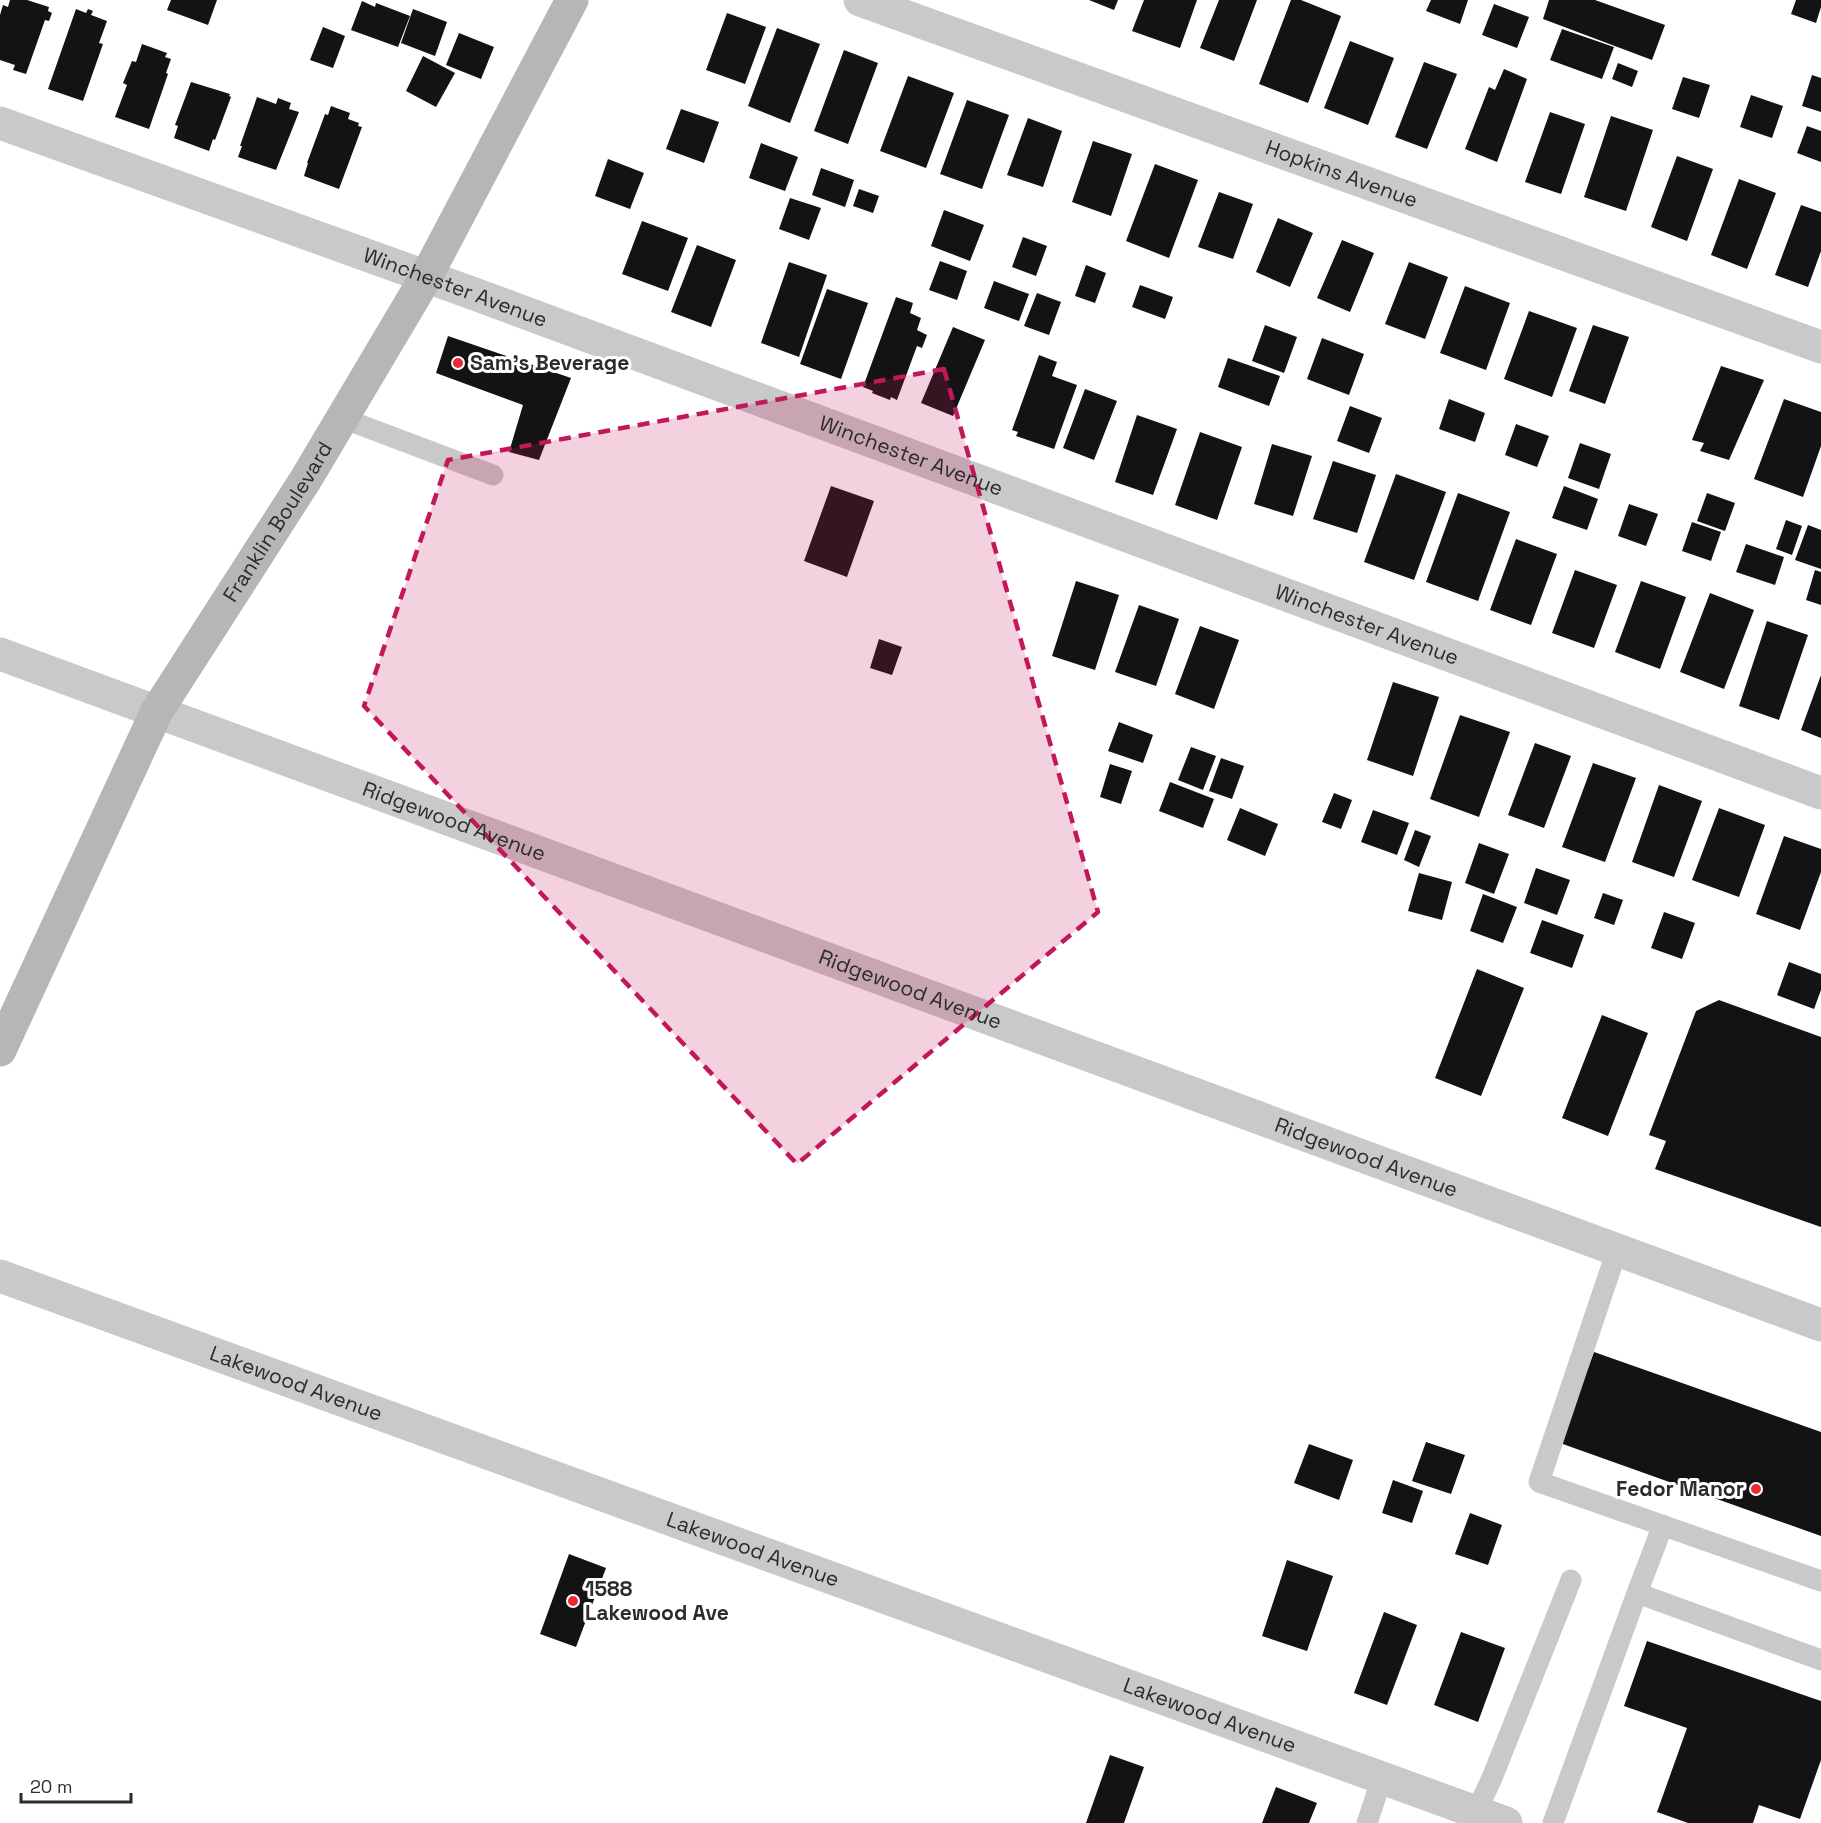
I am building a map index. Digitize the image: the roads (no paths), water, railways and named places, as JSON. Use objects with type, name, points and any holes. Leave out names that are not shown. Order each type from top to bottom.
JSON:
[{"type":"street","name":"Franklin Boulevard","points":[[0,1050],[157,711],[306,478],[426,277],[572,0]]},
{"type":"street","name":"Hopkins Avenue","points":[[860,0],[1821,347]]},
{"type":"street","name":"Winchester Avenue","points":[[0,123],[426,277],[1821,793]]},
{"type":"street","name":"Ridgewood Avenue","points":[[0,654],[1821,1325]]},
{"type":"street","name":"Lakewood Avenue","points":[[0,1276],[1491,1818]]},
{"type":"lane","points":[[342,418],[493,475]]},
{"type":"lane","points":[[1617,1250],[1539,1482],[1821,1581]]},
{"type":"lane","points":[[1553,1823],[1663,1525]]},
{"type":"lane","points":[[1491,1818],[1492,1778],[1571,1580]]},
{"type":"lane","points":[[1637,1593],[1821,1660]]},
{"type":"lane","points":[[1367,1823],[1382,1778]]},
{"type":"place","name":"Sam's Beverage","points":[[458,363]]},
{"type":"place","name":"Fedor Manor","points":[[1756,1489]]},
{"type":"place","name":"1588 Lakewood Ave","points":[[573,1601]]}]
